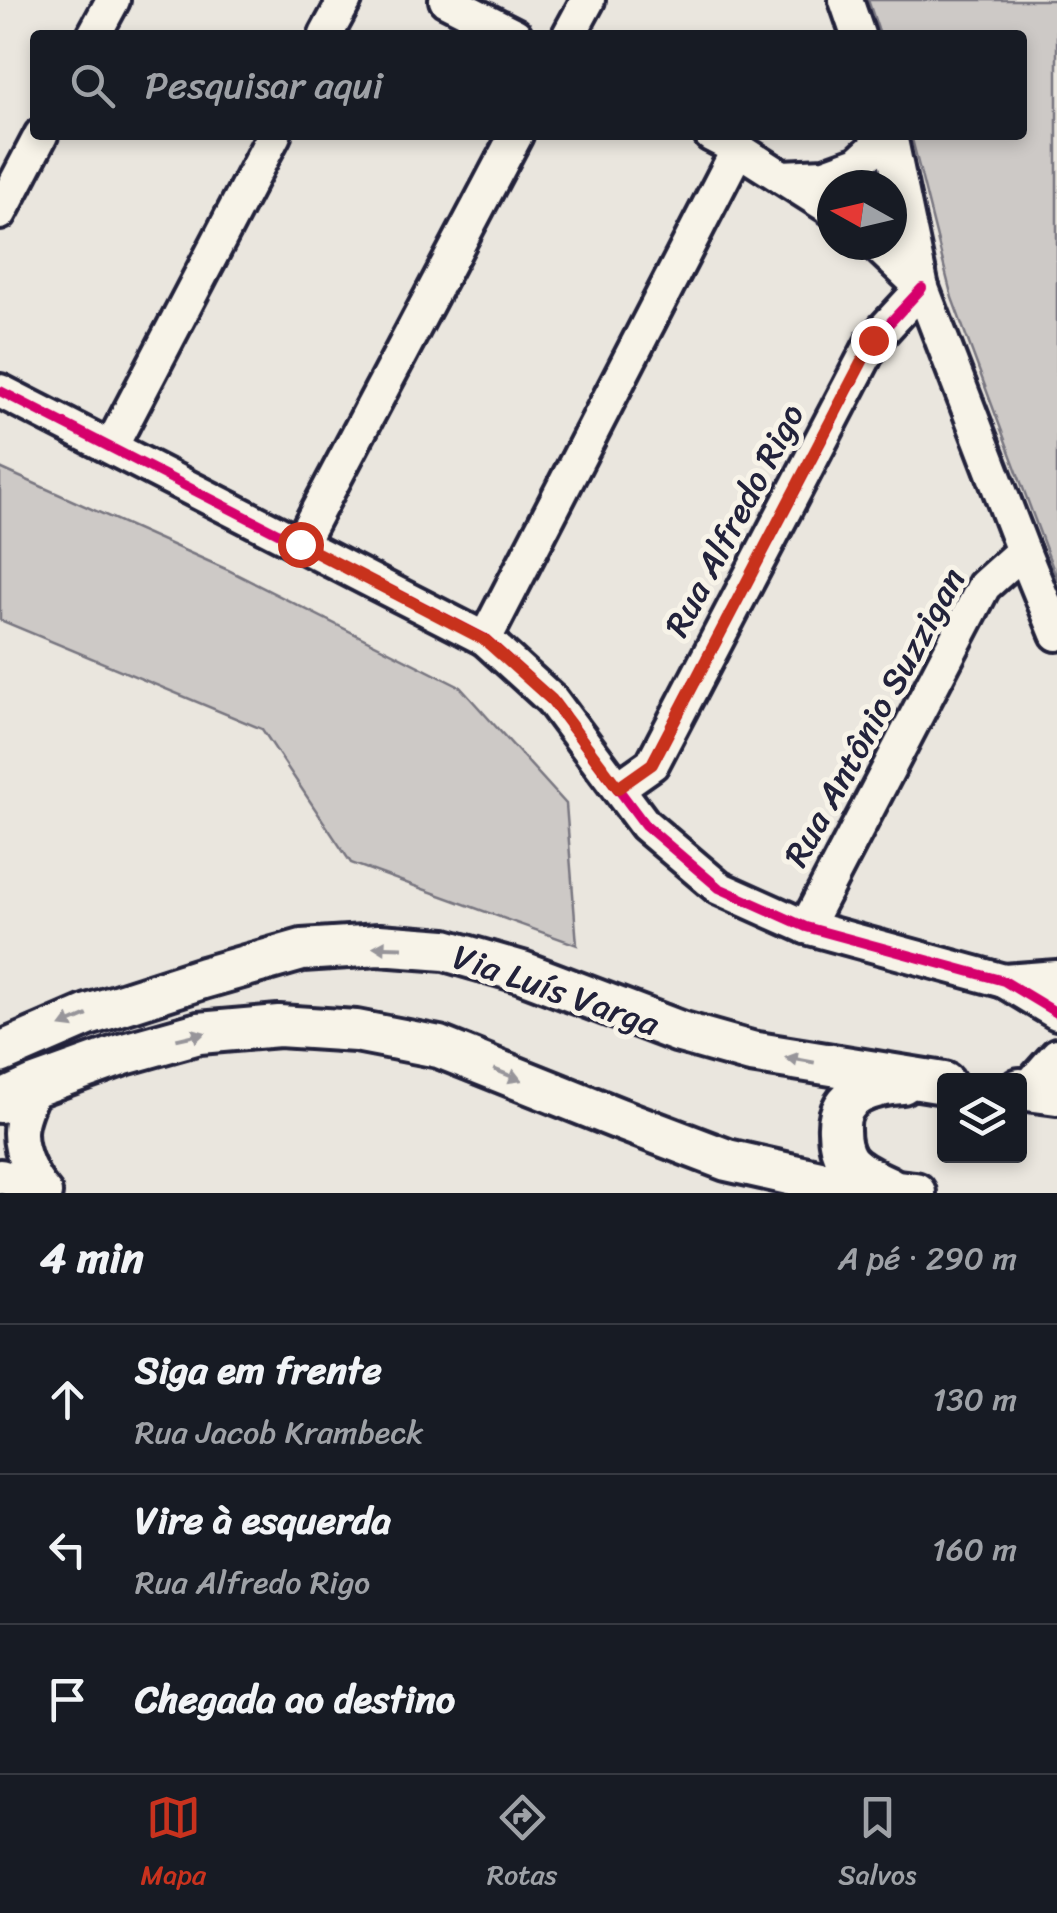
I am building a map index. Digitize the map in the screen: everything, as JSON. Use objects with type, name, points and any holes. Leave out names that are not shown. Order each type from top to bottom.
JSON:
[{"type":"main road","name":"Via Luís Varga","points":[[0,1053],[88,1016],[302,950],[378,946],[444,950],[491,963],[680,1032],[751,1052],[937,1082]]},
{"type":"main road","points":[[18,1094],[124,1054],[198,1033],[279,1026],[356,1031],[439,1047],[728,1160],[828,1183],[905,1192]]},
{"type":"main road","points":[[905,1192],[860,1173],[847,1160],[839,1142],[838,1120],[856,1094],[874,1085],[937,1082]]},
{"type":"street","points":[[97,30],[113,0]]},
{"type":"street","points":[[329,30],[344,0]]},
{"type":"street","points":[[446,0],[505,30]]},
{"type":"street","points":[[572,30],[588,0]]},
{"type":"street","points":[[846,0],[856,30]]},
{"type":"street","points":[[0,213],[39,140]]},
{"type":"street","points":[[112,447],[271,140]]},
{"type":"street","points":[[300,544],[513,140]]},
{"type":"street","points":[[782,177],[825,175],[858,164],[884,140]]},
{"type":"street","points":[[891,140],[922,288],[1057,634]]},
{"type":"street","points":[[485,640],[724,142],[817,199]]},
{"type":"street","points":[[893,260],[922,288]]},
{"type":"street","name":"Rua Alfredo Rigo","points":[[618,788],[652,764],[873,340],[922,288]]},
{"type":"street","points":[[0,391],[485,640],[552,700],[646,825],[719,888],[806,928],[1004,980],[1057,1013]]},
{"type":"street","name":"Rua Antônio Suzzigan","points":[[806,928],[984,586],[1022,551]]},
{"type":"street","points":[[1004,980],[1057,977]]},
{"type":"street","points":[[1034,1091],[1057,1055]]},
{"type":"street","points":[[18,1094],[25,1159],[42,1190]]},
{"type":"street","points":[[0,1176],[42,1190]]},
{"type":"shaded area","points":[[868,0],[1055,0],[1057,579],[952,298],[912,140],[1027,140],[1027,30],[878,30]]},
{"type":"shaded area","points":[[0,468],[228,570],[460,687],[566,804],[577,945],[351,863],[262,729],[0,620]]},
{"type":"cycle path","points":[[618,788],[652,764],[873,341],[922,288]]},
{"type":"cycle path","points":[[0,391],[485,639],[552,700],[645,825],[719,888],[806,927],[1004,981],[1057,1013]]},
{"type":"route","points":[[300,544],[485,640],[552,700],[618,788],[652,764],[873,340]]}]
